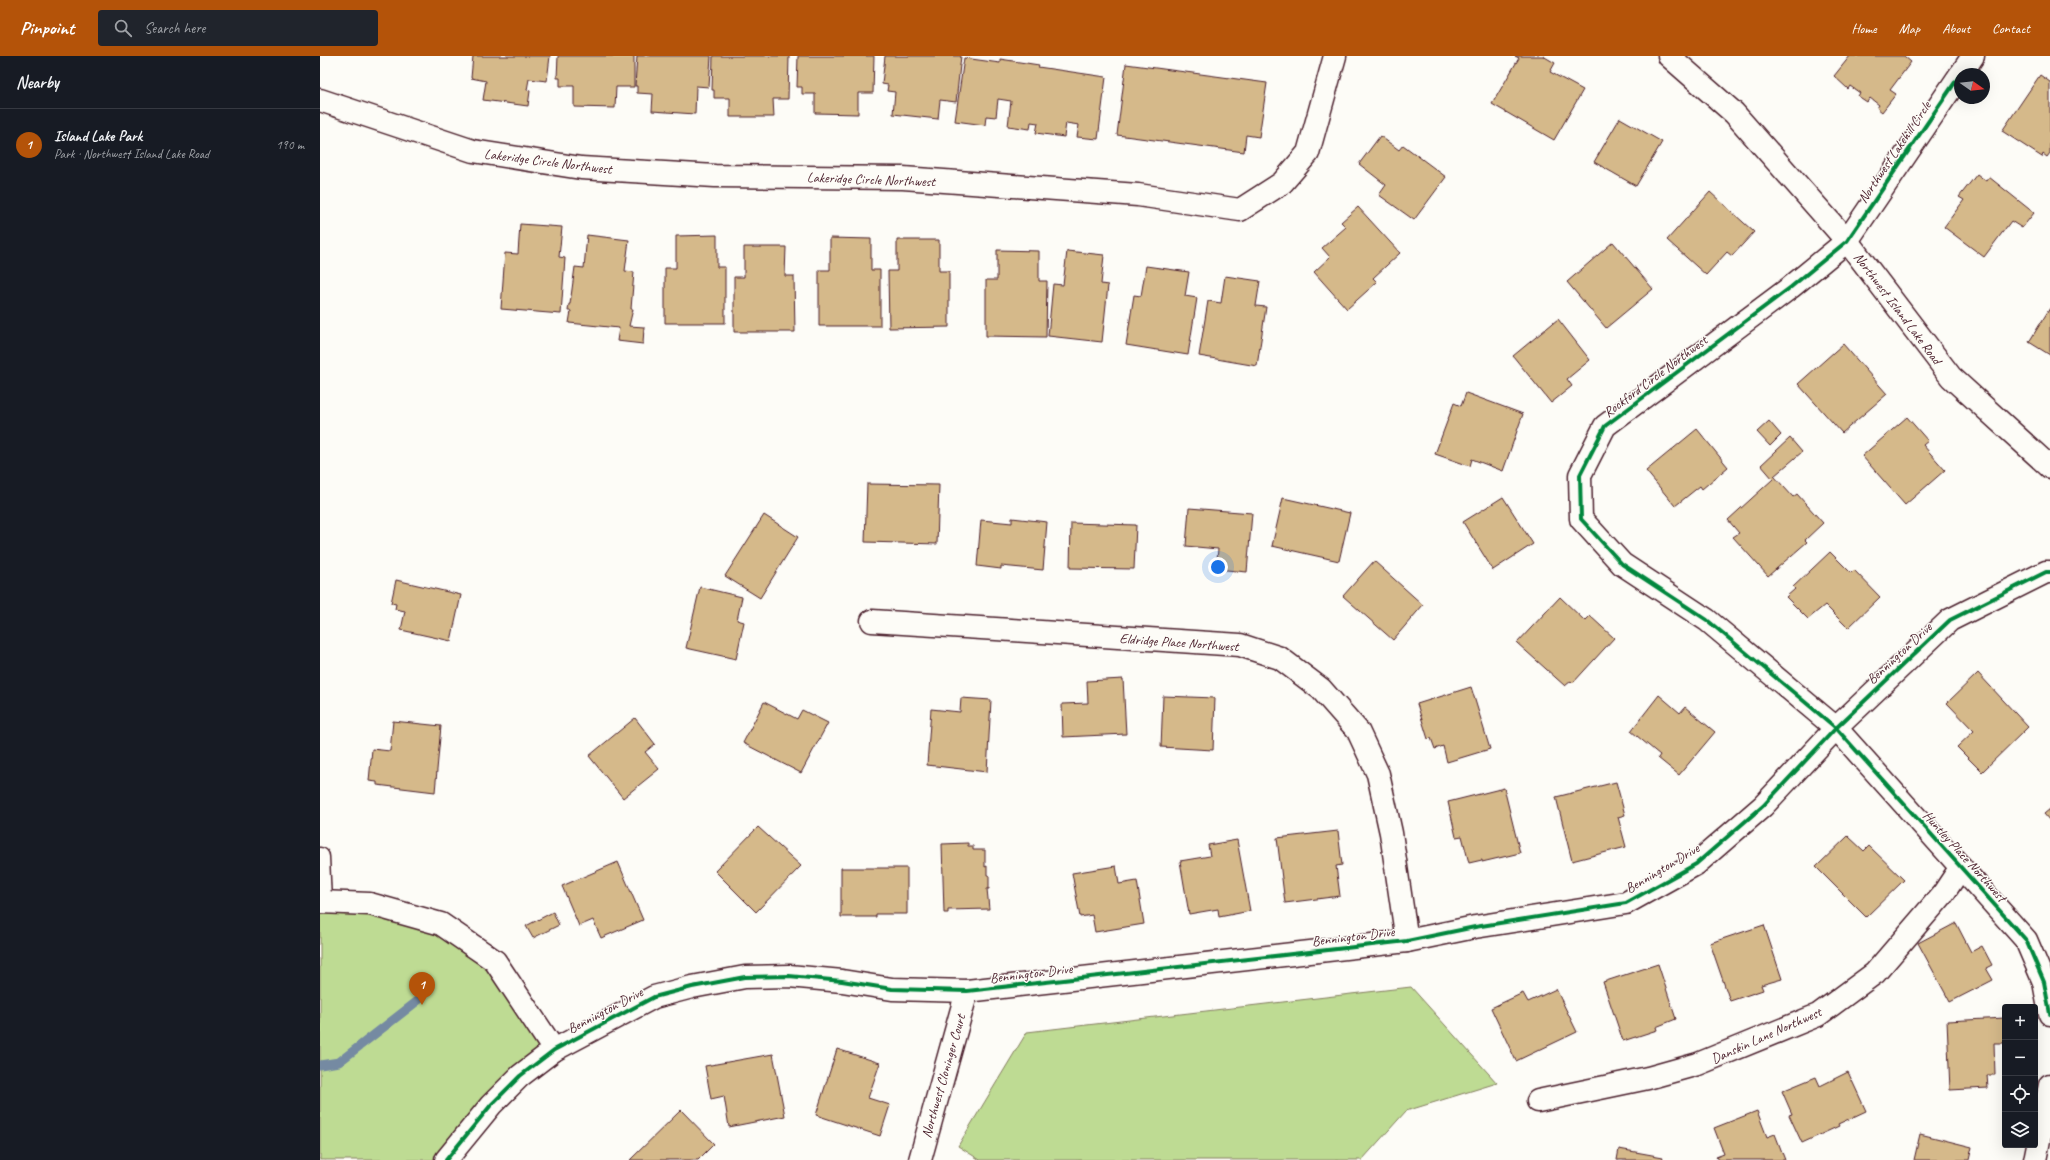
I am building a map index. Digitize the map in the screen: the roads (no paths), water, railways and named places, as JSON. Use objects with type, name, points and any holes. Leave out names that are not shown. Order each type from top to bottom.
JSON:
[{"type":"street","name":"Lakeridge Circle Northwest","points":[[320,100],[473,151],[581,168],[715,176],[911,179],[1138,195],[1240,210],[1282,183],[1308,153],[1334,56]]},
{"type":"street","name":"Northwest Island Lake Road","points":[[1669,56],[1734,113],[1847,240],[1951,378],[2050,467]]},
{"type":"street","name":"Northwest Lakehill Circle","points":[[1965,68],[1973,56]]},
{"type":"street","name":"Northwest Lakehill Circle","points":[[1847,240],[1954,84]]},
{"type":"street","name":"Rockford Circle Northwest","points":[[1836,728],[1708,620],[1622,564],[1581,519],[1580,475],[1605,426],[1792,287],[1847,240]]},
{"type":"street","name":"Bennington Drive","points":[[554,1050],[654,997],[745,977],[789,976],[892,988],[967,991],[1406,941],[1475,927],[1626,903],[1696,864],[1763,806],[1836,728],[1950,620],[2046,572],[2050,572]]},
{"type":"street","name":"Eldridge Place Northwest","points":[[872,621],[1240,645],[1280,658],[1321,689],[1358,731],[1378,774],[1391,833],[1406,941]]},
{"type":"street","name":"Huntley Place Northwest","points":[[1836,728],[2026,940],[2044,982],[2050,1014]]},
{"type":"street","name":"Danskin Lane Northwest","points":[[1538,1101],[1648,1078],[1698,1064],[1818,1015],[1874,973],[1943,894],[1961,867]]},
{"type":"street","points":[[321,902],[370,904],[441,924],[495,961],[554,1050],[520,1076],[491,1106],[446,1160]]},
{"type":"street","name":"Northwest Cloninger Court","points":[[920,1160],[967,991]]},
{"type":"street","points":[[2034,1160],[2050,1084]]},
{"type":"lane","points":[[320,857],[321,902]]},
{"type":"waterway","points":[[320,1065],[339,1062],[420,999]]},
{"type":"place","name":"Island Lake Park","points":[[422,1005]]}]
